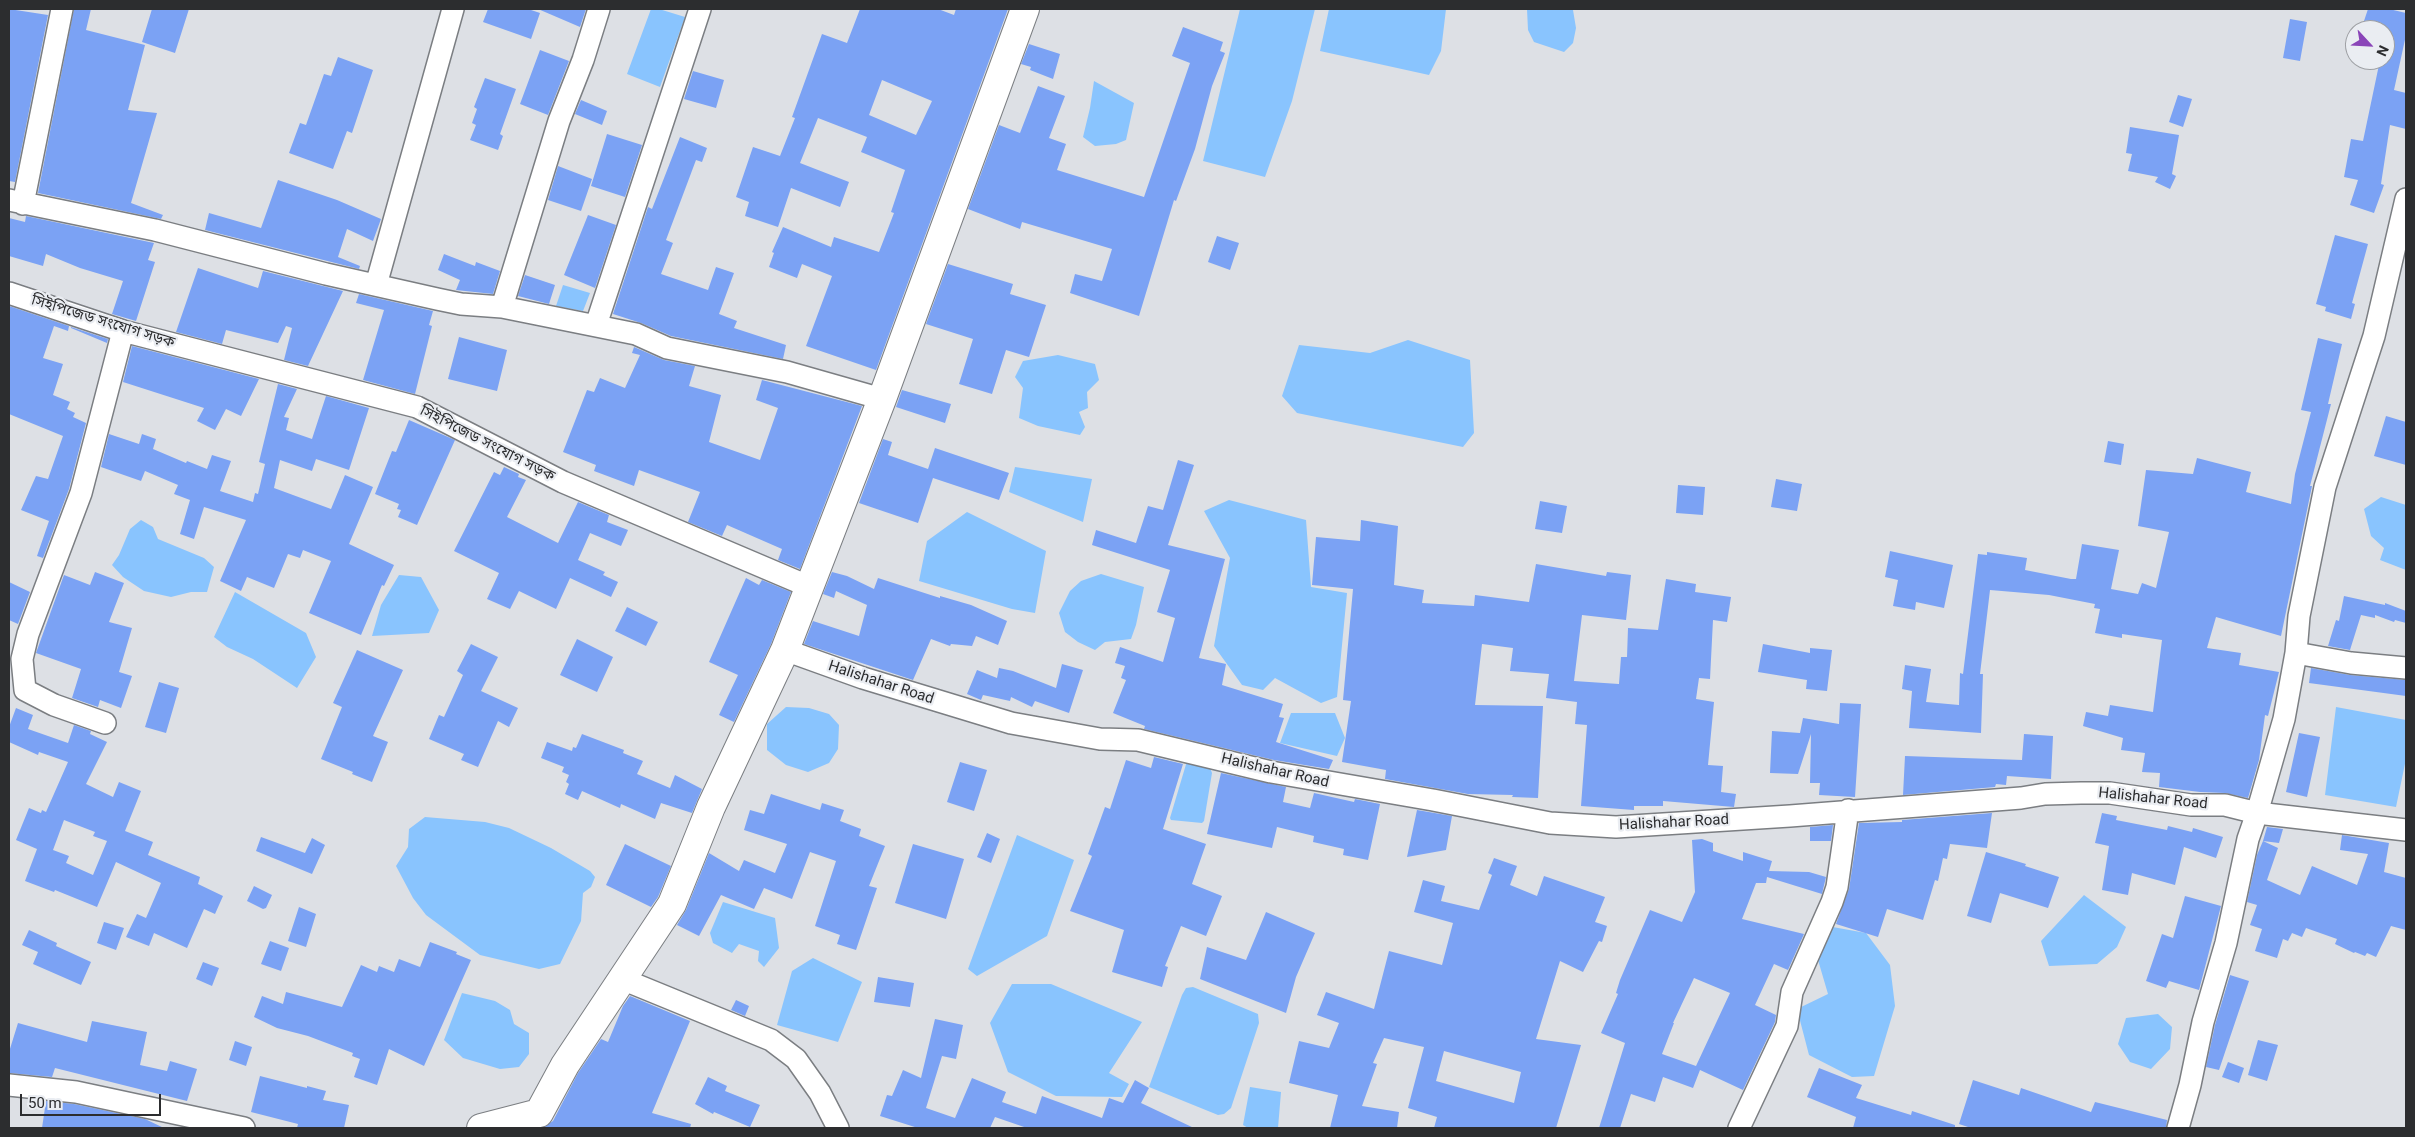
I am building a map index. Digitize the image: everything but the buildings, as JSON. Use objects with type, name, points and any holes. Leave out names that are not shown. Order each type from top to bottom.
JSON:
[{"type":"street","points":[[62,9],[16,202],[155,230],[376,285],[461,304],[502,307],[636,334],[667,348],[787,372],[882,399]]},
{"type":"street","points":[[376,285],[454,9]]},
{"type":"street","points":[[502,307],[559,121],[583,60],[599,9]]},
{"type":"street","points":[[596,325],[700,9]]},
{"type":"street","points":[[481,1128],[539,1113],[565,1065],[672,904],[711,806],[786,650],[882,399],[1025,9]]},
{"type":"street","points":[[2178,1128],[2208,1005],[2226,943],[2248,840],[2284,720],[2296,653],[2299,616],[2325,487],[2374,336],[2406,199]]},
{"type":"street","name":"সিইপিজেড সংযোগ সড়ক","points":[[9,293],[123,331],[417,407],[563,482],[810,587]]},
{"type":"street","points":[[105,723],[54,705],[25,690],[22,659],[28,634],[81,493],[123,331]]},
{"type":"street","name":"Halishahar Road","points":[[786,650],[863,678],[1011,723],[1100,739],[1138,740],[1271,772],[1433,800],[1550,823],[1616,827],[2045,794],[2110,793],[2191,805],[2225,805],[2257,813],[2406,830]]},
{"type":"street","points":[[2296,653],[2351,663],[2406,668]]},
{"type":"street","points":[[1739,1128],[1787,1026],[1792,992],[1832,902],[1837,887],[1848,810]]},
{"type":"street","points":[[622,980],[771,1040],[796,1059],[820,1093],[838,1128]]},
{"type":"street","points":[[9,1085],[76,1092],[244,1128]]},
{"type":"water","points":[[651,9],[659,9],[685,17],[660,87],[627,74]]},
{"type":"water","points":[[1240,9],[1315,9],[1292,101],[1265,177],[1203,161]]},
{"type":"water","points":[[1329,9],[1446,9],[1441,51],[1429,75],[1320,51]]},
{"type":"water","points":[[1527,9],[1573,10],[1576,28],[1573,43],[1564,52],[1534,42],[1528,30]]},
{"type":"water","points":[[1094,81],[1134,103],[1126,140],[1116,144],[1095,146],[1083,137]]},
{"type":"water","points":[[563,285],[590,293],[583,311],[556,306]]},
{"type":"water","points":[[1408,340],[1470,360],[1474,433],[1463,447],[1297,413],[1282,396],[1299,345],[1370,353]]},
{"type":"water","points":[[1058,355],[1095,364],[1099,380],[1087,392],[1088,408],[1079,412],[1085,427],[1080,435],[1038,426],[1019,418],[1023,388],[1015,377],[1023,361]]},
{"type":"water","points":[[1015,467],[1092,479],[1083,522],[1009,492]]},
{"type":"water","points":[[2381,497],[2406,505],[2406,570],[2380,560],[2384,548],[2371,536],[2364,509]]},
{"type":"water","points":[[1229,500],[1306,520],[1311,587],[1347,593],[1337,697],[1321,703],[1275,678],[1263,690],[1242,685],[1214,646],[1230,558],[1204,511]]},
{"type":"water","points":[[967,512],[1046,551],[1035,613],[1012,609],[919,581],[927,541]]},
{"type":"water","points":[[141,520],[153,527],[158,539],[204,558],[214,567],[207,592],[191,592],[171,597],[144,591],[123,577],[112,565],[119,555],[130,529]]},
{"type":"water","points":[[1101,574],[1144,587],[1131,639],[1105,642],[1095,650],[1078,642],[1065,632],[1059,613],[1070,591],[1081,581]]},
{"type":"water","points":[[399,575],[421,577],[439,610],[429,633],[372,636],[381,605]]},
{"type":"water","points":[[235,592],[306,633],[316,657],[297,688],[253,659],[227,647],[214,637]]},
{"type":"water","points":[[786,707],[809,708],[829,714],[839,725],[838,749],[829,763],[808,772],[786,765],[767,750],[767,724]]},
{"type":"water","points":[[2336,707],[2406,720],[2406,759],[2396,807],[2325,795]]},
{"type":"water","points":[[1291,713],[1335,713],[1345,738],[1337,756],[1280,743]]},
{"type":"water","points":[[1187,761],[1210,768],[1212,773],[1204,821],[1202,823],[1171,820],[1170,818]]},
{"type":"water","points":[[425,817],[485,822],[509,828],[551,848],[590,871],[595,877],[591,887],[583,893],[581,921],[560,964],[539,969],[480,955],[426,915],[413,898],[396,866],[408,847],[409,829]]},
{"type":"water","points":[[1017,835],[1074,860],[1047,936],[977,976],[968,969]]},
{"type":"water","points":[[2084,895],[2126,927],[2117,947],[2097,964],[2049,966],[2041,941]]},
{"type":"water","points":[[723,902],[775,918],[779,948],[764,967],[758,961],[759,951],[739,944],[732,953],[713,943],[710,933]]},
{"type":"water","points":[[1827,926],[1866,933],[1890,965],[1895,1006],[1874,1076],[1852,1077],[1809,1055],[1797,1009],[1828,994],[1818,960]]},
{"type":"water","points":[[813,958],[862,982],[838,1042],[777,1025],[792,971]]},
{"type":"water","points":[[1012,984],[1051,984],[1142,1022],[1109,1073],[1129,1084],[1122,1097],[1056,1096],[1008,1072],[990,1023]]},
{"type":"water","points":[[1193,987],[1258,1014],[1259,1023],[1231,1108],[1224,1114],[1218,1115],[1149,1087],[1182,995],[1186,988]]},
{"type":"water","points":[[462,993],[495,1001],[510,1010],[514,1024],[529,1033],[529,1054],[519,1067],[500,1069],[463,1058],[444,1040]]},
{"type":"water","points":[[2158,1014],[2172,1027],[2170,1049],[2151,1069],[2130,1062],[2118,1044],[2126,1018]]},
{"type":"water","points":[[1250,1087],[1281,1092],[1278,1128],[1248,1128],[1243,1125]]}]
